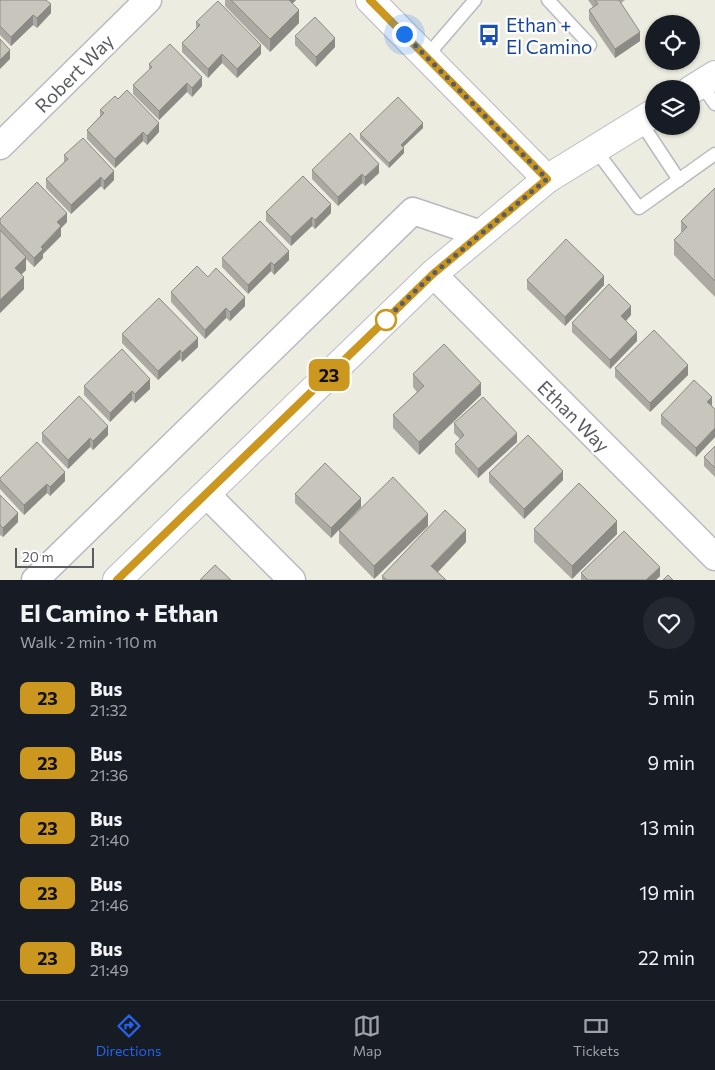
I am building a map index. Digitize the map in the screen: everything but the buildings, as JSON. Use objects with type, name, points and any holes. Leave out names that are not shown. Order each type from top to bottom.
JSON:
[{"type":"main road","points":[[370,0],[547,179]]},
{"type":"main road","points":[[117,580],[433,274],[547,179],[645,118]]},
{"type":"street","name":"Robert Way","points":[[0,146],[148,0]]},
{"type":"street","points":[[35,580],[413,211],[481,234]]},
{"type":"street","name":"Ethan Way","points":[[433,274],[715,557]]},
{"type":"street","points":[[206,494],[292,580]]},
{"type":"lane","points":[[426,57],[475,0]]},
{"type":"lane","points":[[548,0],[590,46]]},
{"type":"lane","points":[[656,135],[679,180]]},
{"type":"lane","points":[[595,150],[639,208],[715,154]]},
{"type":"bus line","name":"23","points":[[117,580],[433,274],[547,179],[370,0]]},
{"type":"place","name":"Ethan + El Camino","points":[[489,35]]},
{"type":"route","points":[[386,320],[381,324],[433,274],[547,179],[404,34]]}]
